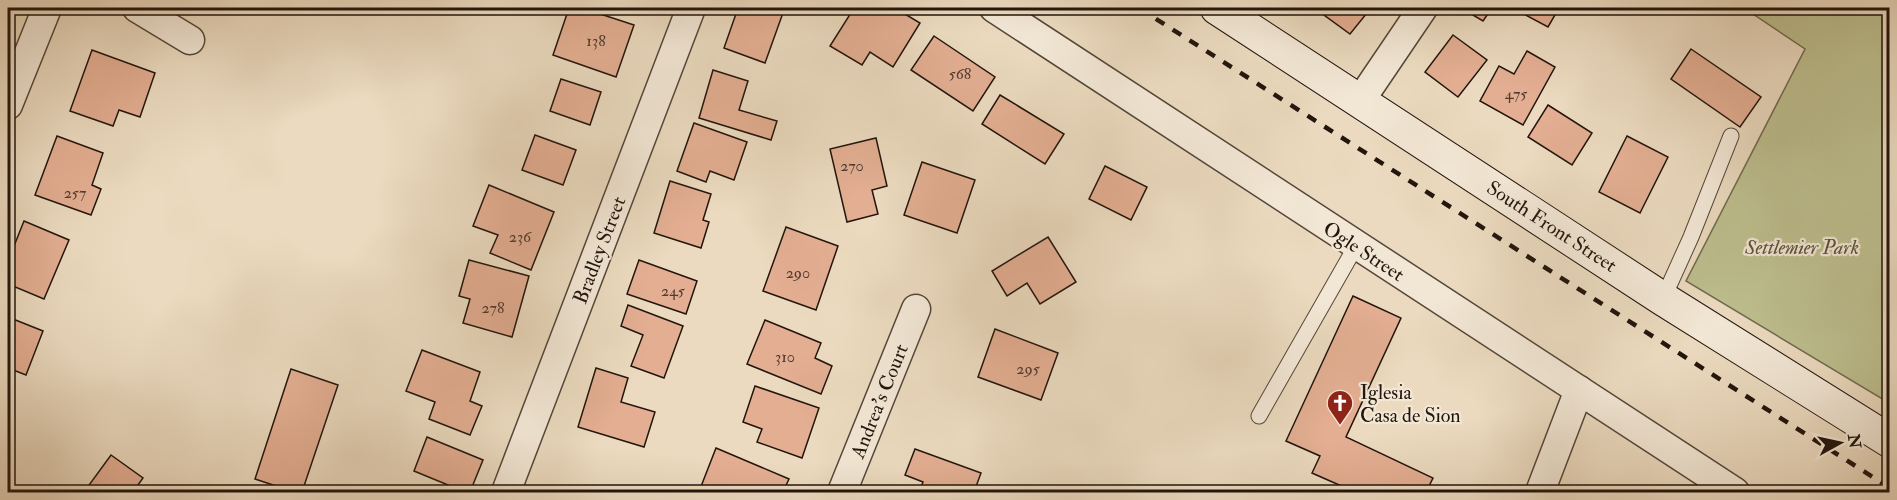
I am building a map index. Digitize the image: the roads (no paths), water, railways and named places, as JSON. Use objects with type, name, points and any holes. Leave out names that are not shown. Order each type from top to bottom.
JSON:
[{"type":"main road","name":"South Front Street","points":[[1217,8],[1663,299],[1890,441]]},
{"type":"street","points":[[8,105],[47,8]]},
{"type":"street","points":[[137,8],[190,40]]},
{"type":"street","name":"Bradley Street","points":[[506,492],[691,8]]},
{"type":"street","name":"Ogle Street","points":[[994,8],[1735,492]]},
{"type":"street","points":[[1360,101],[1423,8]]},
{"type":"street","name":"Andrea's Court","points":[[842,492],[916,309]]},
{"type":"street","points":[[1540,492],[1579,390]]},
{"type":"lane","points":[[1663,299],[1691,237],[1731,136]]},
{"type":"lane","points":[[1259,416],[1356,246]]},
{"type":"railway","points":[[1139,8],[1890,488]]},
{"type":"place","name":"Iglesia Casa de Sion","points":[[1340,426]]},
{"type":"park label","name":"Settlemier Park","points":[[1802,247]]}]
